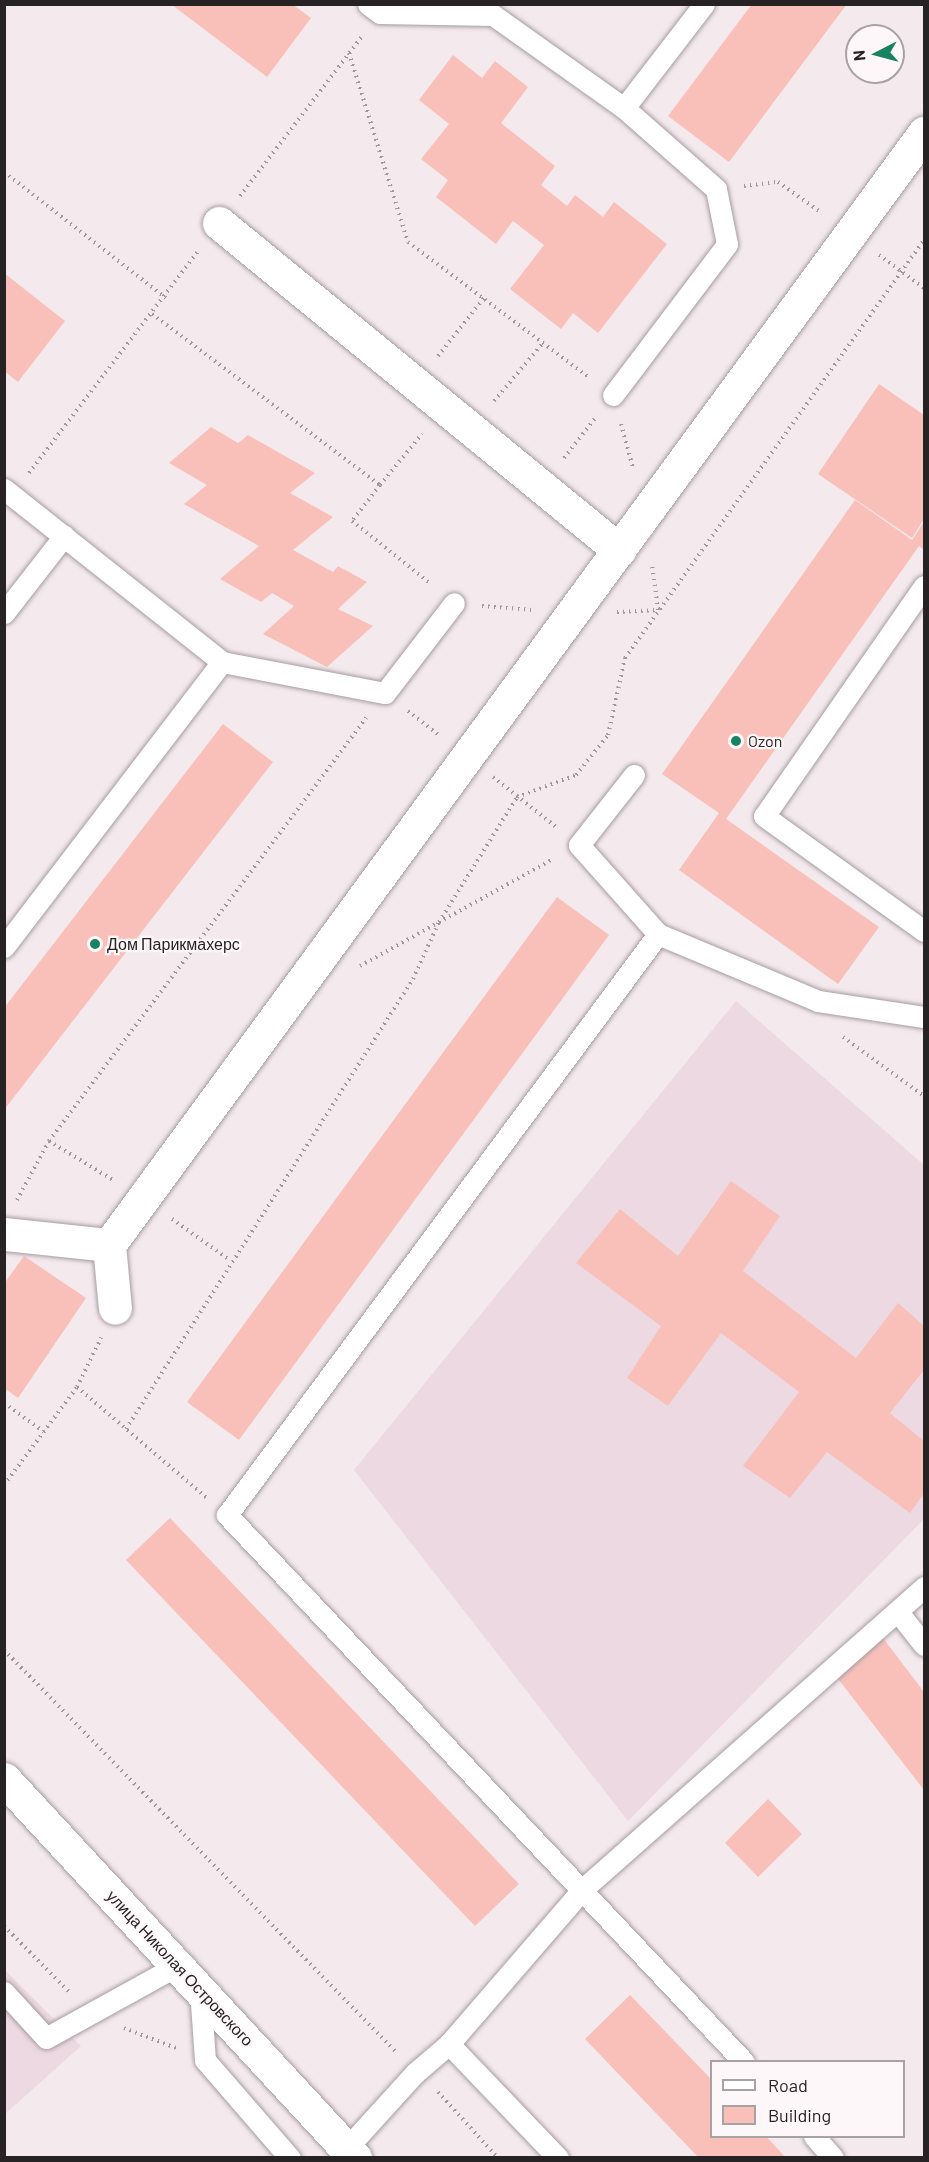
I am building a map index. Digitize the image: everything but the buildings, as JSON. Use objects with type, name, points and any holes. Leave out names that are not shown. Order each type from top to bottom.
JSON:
[{"type":"street","points":[[116,1308],[109,1245],[924,134]]},
{"type":"street","points":[[219,223],[443,408],[619,549]]},
{"type":"street","points":[[4,1234],[109,1245]]},
{"type":"street","name":"улица Николая Островского","points":[[4,1779],[351,2153]]},
{"type":"lane","points":[[368,4],[380,13],[493,15],[624,108],[716,189],[727,244],[613,395]]},
{"type":"lane","points":[[624,108],[704,4]]},
{"type":"lane","points":[[4,489],[222,662],[385,693],[454,603]]},
{"type":"lane","points":[[4,613],[64,536]]},
{"type":"lane","points":[[924,586],[764,816],[924,931]]},
{"type":"lane","points":[[4,947],[222,662]]},
{"type":"lane","points":[[634,775],[579,845],[657,934],[818,1001],[924,1017]]},
{"type":"lane","points":[[657,934],[227,1515],[743,2060]]},
{"type":"lane","points":[[351,2153],[415,2073],[449,2044],[583,1889],[924,1587]]},
{"type":"lane","points":[[898,1612],[924,1645]]},
{"type":"lane","points":[[4,1992],[46,2038],[178,1965]]},
{"type":"lane","points":[[200,1989],[205,2060],[290,2157]]},
{"type":"lane","points":[[449,2044],[558,2157]]},
{"type":"lane","points":[[816,2138],[833,2157]]},
{"type":"path","points":[[349,53],[408,242],[613,395],[542,487]]},
{"type":"path","points":[[4,172],[166,298]]},
{"type":"path","points":[[126,1429],[230,1260],[413,979],[439,922],[517,796],[576,775],[608,735],[625,658],[924,240]]},
{"type":"path","points":[[415,385],[484,298]]},
{"type":"path","points":[[152,314],[380,485]]},
{"type":"path","points":[[470,429],[543,343]]},
{"type":"path","points":[[443,408],[352,521],[454,603],[573,613]]},
{"type":"path","points":[[15,1202],[49,1141],[385,693]]},
{"type":"path","points":[[350,972],[579,845]]},
{"type":"path","points":[[49,1141],[143,1199],[230,1260]]},
{"type":"path","points":[[4,1485],[77,1387],[116,1308]]},
{"type":"path","points":[[77,1387],[227,1515]]},
{"type":"path","points":[[4,1403],[44,1432]]},
{"type":"path","points":[[4,1650],[342,1993],[415,2073],[498,2157]]},
{"type":"shaded area","points":[[736,1001],[924,1165],[924,1519],[628,1821],[354,1470]]},
{"type":"shaded area","points":[[4,1969],[81,2046],[5,2114],[4,2114]]},
{"type":"place","name":"Ozon","points":[[736,741]]},
{"type":"place","name":"Дом Парикмахерс","points":[[95,944]]}]
